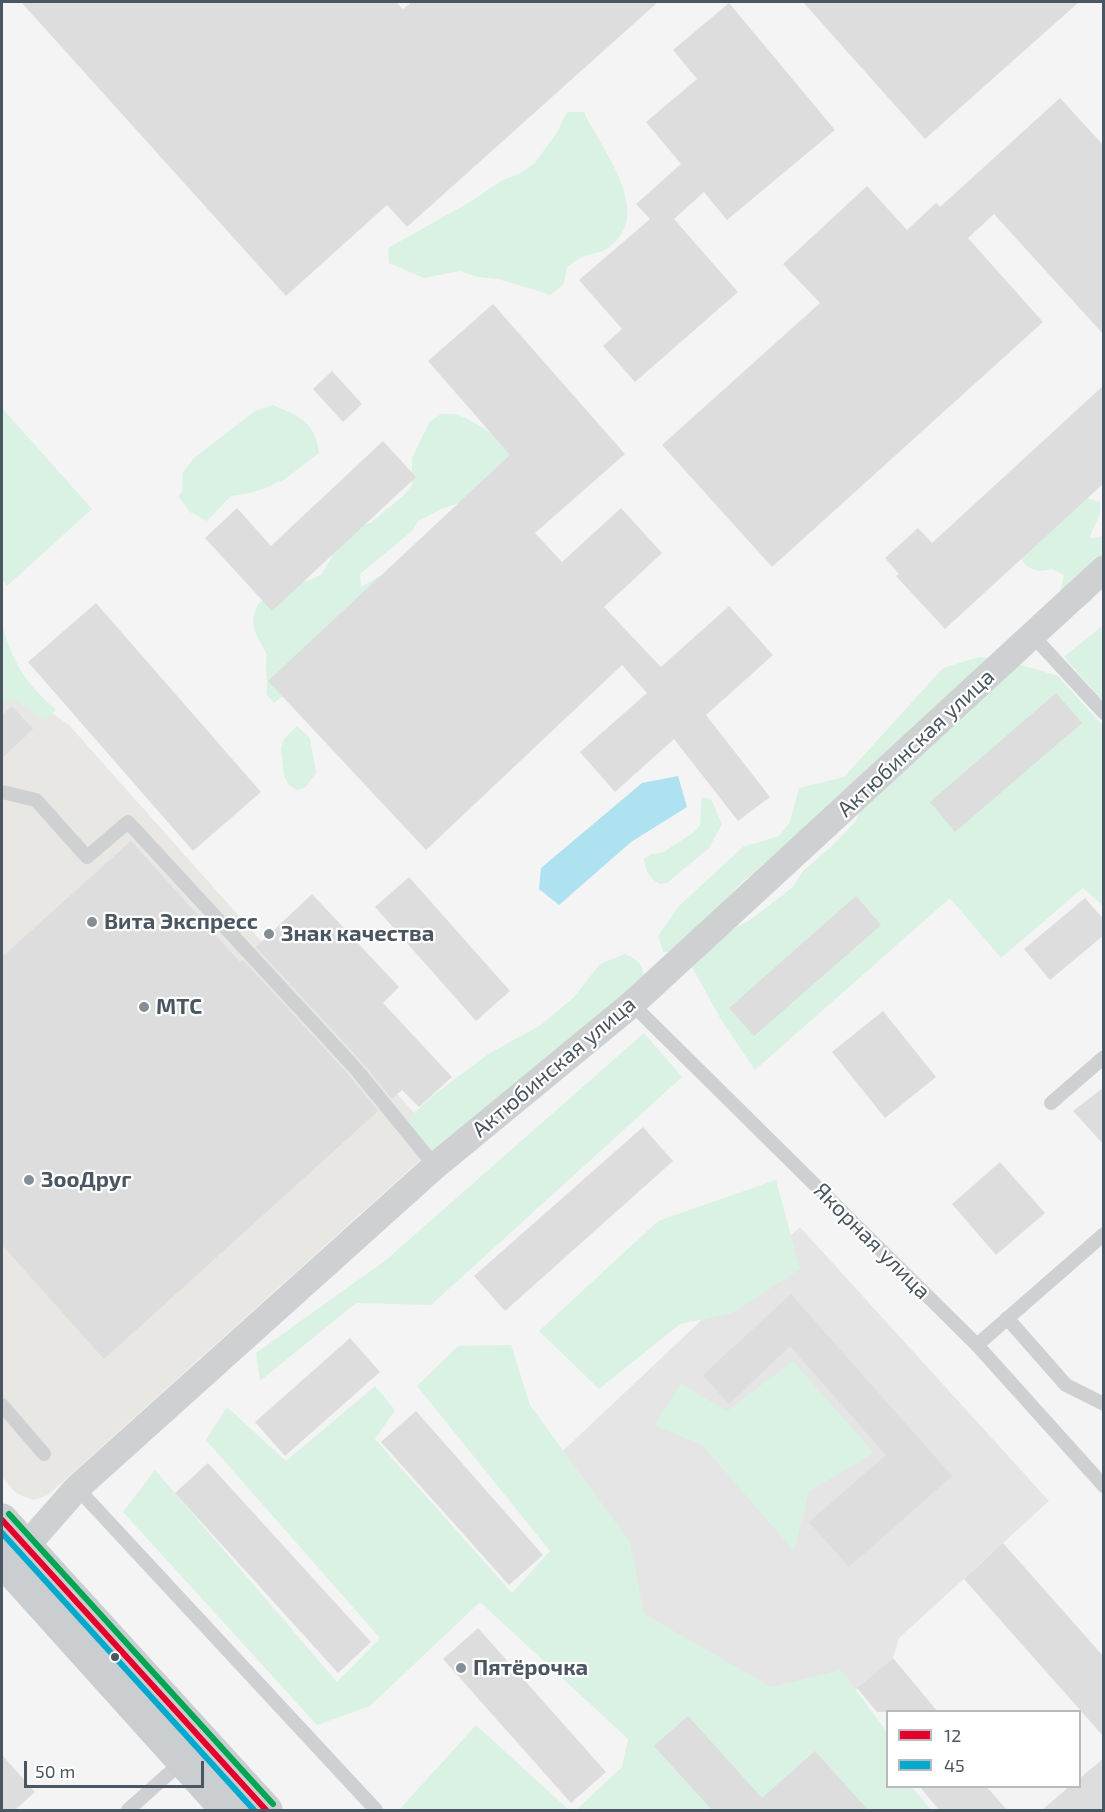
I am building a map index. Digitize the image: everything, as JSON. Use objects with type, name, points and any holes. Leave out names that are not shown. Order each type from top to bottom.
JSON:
[{"type":"main road","points":[[2,1520],[9,1562],[227,1810]]},
{"type":"main road","points":[[9,1562],[266,1810]]},
{"type":"street","name":"Актюбинская улица","points":[[9,1562],[77,1488],[435,1166],[632,1004],[1104,569]]},
{"type":"lane","points":[[1032,635],[1104,713]]},
{"type":"lane","points":[[2,792],[36,800],[87,857],[128,822],[355,1068],[435,1166]]},
{"type":"lane","name":"Якорная улица","points":[[632,1004],[977,1345],[1104,1486]]},
{"type":"lane","points":[[1051,1103],[1104,1058]]},
{"type":"lane","points":[[977,1345],[1104,1234]]},
{"type":"lane","points":[[1007,1318],[1066,1385],[1104,1404]]},
{"type":"lane","points":[[2,1405],[44,1454]]},
{"type":"lane","points":[[77,1488],[376,1810]]},
{"type":"lane","points":[[128,1810],[183,1761]]},
{"type":"shaded area","points":[[2,656],[42,706],[69,725],[440,1142],[48,1495],[33,1500],[16,1493],[2,1477]]},
{"type":"shaded area","points":[[800,1227],[1049,1501],[899,1638],[893,1658],[757,1772],[511,1500]]},
{"type":"green space","points":[[567,112],[584,112],[619,177],[625,195],[627,212],[625,228],[615,242],[603,251],[580,258],[567,267],[564,284],[550,295],[498,279],[478,277],[460,271],[424,278],[389,263],[388,248],[535,163],[557,132]]},
{"type":"green space","points":[[273,405],[298,417],[310,427],[319,453],[285,479],[250,493],[231,496],[207,521],[190,512],[178,496],[182,491],[183,472],[194,458],[255,411]]},
{"type":"green space","points":[[2,408],[92,509],[7,586],[2,579]]},
{"type":"green space","points":[[441,414],[454,414],[466,418],[522,451],[466,501],[441,509],[418,521],[412,531],[360,574],[361,587],[383,574],[295,686],[274,703],[266,694],[267,655],[254,630],[253,617],[258,604],[268,596],[322,574],[335,551],[358,527],[370,523],[403,496],[412,485],[412,458],[430,421]]},
{"type":"green space","points":[[1087,498],[1100,502],[1100,514],[1089,538],[1103,535],[1103,579],[1091,601],[1080,609],[1058,601],[1064,575],[1052,569],[1041,571],[1033,569],[1019,556]]},
{"type":"green space","points":[[2,625],[11,651],[22,672],[36,691],[56,710],[46,720],[16,700],[2,703]]},
{"type":"green space","points":[[1104,625],[1103,701],[1064,657]]},
{"type":"green space","points":[[979,657],[1011,662],[1058,676],[1103,726],[1103,906],[1083,888],[1001,958],[950,898],[755,1070],[720,1018],[690,963],[733,929],[750,920],[793,887],[803,871],[856,821],[862,806],[829,808],[738,886],[681,952],[663,952],[658,936],[679,906],[743,847],[779,836],[790,822],[799,788],[844,777],[943,668]]},
{"type":"green space","points":[[297,726],[310,738],[316,773],[305,788],[296,790],[288,784],[284,776],[281,748],[284,739]]},
{"type":"green space","points":[[702,797],[711,799],[722,824],[709,848],[667,883],[659,884],[648,873],[644,858],[662,853],[693,833],[700,825]]},
{"type":"green space","points":[[625,954],[640,964],[644,981],[472,1136],[424,1155],[412,1150],[403,1139],[404,1129],[410,1117],[436,1093],[490,1053],[541,1025],[574,997],[600,964]]},
{"type":"green space","points":[[644,1033],[682,1077],[431,1305],[356,1303],[260,1381],[256,1353],[386,1260]]},
{"type":"green space","points":[[776,1180],[800,1269],[733,1313],[680,1324],[599,1389],[539,1331],[658,1221]]},
{"type":"green space","points":[[511,1345],[530,1405],[630,1542],[644,1614],[771,1687],[841,1670],[886,1731],[886,1788],[913,1788],[931,1810],[576,1810],[622,1767],[628,1739],[480,1602],[370,1706],[317,1725],[123,1512],[155,1470],[337,1682],[380,1638],[206,1440],[227,1407],[286,1461],[375,1386],[395,1410],[375,1439],[512,1593],[550,1551],[417,1386],[458,1346]]},
{"type":"green space","points":[[793,1361],[874,1453],[809,1491],[794,1551],[702,1445],[654,1425],[681,1384],[727,1411]]},
{"type":"green space","points":[[476,1725],[569,1810],[399,1810]]},
{"type":"water","points":[[678,776],[687,807],[631,842],[559,905],[539,889],[541,868],[642,783]]},
{"type":"building","points":[[21,2],[396,2],[403,9],[412,2],[658,2],[407,227],[387,205],[286,296]]},
{"type":"building","points":[[803,2],[1079,2],[925,139]]},
{"type":"building","points":[[729,3],[835,130],[727,220],[704,192],[674,219],[738,292],[635,382],[603,346],[622,329],[579,280],[650,219],[636,204],[681,164],[646,122],[697,79],[673,50]]},
{"type":"building","points":[[1060,98],[1104,146],[1104,335],[994,214],[968,238],[1043,322],[772,567],[662,445],[820,303],[783,264],[867,186],[907,230],[936,203],[940,207]]},
{"type":"building","points":[[493,304],[625,454],[535,533],[562,562],[621,508],[662,553],[604,607],[661,667],[729,606],[773,655],[706,715],[770,797],[738,821],[674,739],[615,792],[580,752],[647,693],[622,665],[426,850],[268,681],[510,455],[428,361]]},
{"type":"building","points":[[332,371],[362,404],[343,422],[313,389]]},
{"type":"building","points":[[1104,385],[1104,483],[945,629],[896,576],[899,574],[885,558],[918,528],[932,543]]},
{"type":"building","points":[[383,441],[416,477],[272,611],[205,538],[237,508],[271,546]]},
{"type":"building","points":[[96,603],[261,792],[193,851],[28,662]]},
{"type":"building","points":[[1056,693],[1082,723],[955,832],[930,802]]},
{"type":"building","points":[[12,706],[33,729],[2,758],[2,715]]},
{"type":"building","points":[[131,841],[240,962],[243,960],[348,1074],[378,1111],[104,1359],[2,1245],[2,957]]},
{"type":"building","points":[[409,877],[510,991],[476,1021],[375,907]]},
{"type":"building","points":[[312,894],[399,987],[383,1003],[452,1077],[419,1107],[402,1090],[392,1099],[362,1062],[256,947]]},
{"type":"building","points":[[856,896],[881,925],[754,1036],[729,1008]]},
{"type":"building","points":[[1085,898],[1104,920],[1104,935],[1050,980],[1024,949]]},
{"type":"building","points":[[883,1011],[936,1077],[885,1118],[832,1052]]},
{"type":"building","points":[[1104,1087],[1104,1145],[1073,1111]]},
{"type":"building","points":[[643,1127],[673,1161],[505,1311],[474,1276]]},
{"type":"building","points":[[1000,1162],[1045,1213],[996,1255],[952,1204]]},
{"type":"building","points":[[791,1294],[952,1476],[849,1567],[809,1522],[886,1455],[790,1346],[729,1404],[703,1375]]},
{"type":"building","points":[[350,1338],[380,1372],[285,1456],[255,1422]]},
{"type":"building","points":[[416,1411],[543,1555],[509,1585],[381,1442]]},
{"type":"building","points":[[208,1463],[371,1642],[338,1673],[175,1493]]},
{"type":"building","points":[[1003,1543],[1104,1657],[1104,1737],[1081,1710],[964,1579]]},
{"type":"building","points":[[478,1628],[606,1772],[571,1803],[443,1659]]},
{"type":"building","points":[[893,1658],[936,1710],[877,1712],[857,1688]]},
{"type":"building","points":[[688,1716],[762,1798],[815,1751],[868,1810],[712,1810],[654,1746]]},
{"type":"building","points":[[2,1755],[35,1792],[15,1810],[2,1810]]},
{"type":"building","points":[[1104,1758],[1104,1810],[1042,1810],[1068,1788],[1081,1788],[1081,1777]]},
{"type":"building","points":[[921,1788],[988,1788],[1007,1810],[939,1810]]},
{"type":"transit line","points":[[9,1514],[273,1804]]},
{"type":"transit line","name":"12","points":[[2,1520],[266,1810]]},
{"type":"transit line","name":"45","points":[[2,1533],[254,1810]]},
{"type":"place","name":"Вита Экспресс","points":[[92,922]]},
{"type":"place","name":"Знак качества","points":[[269,934]]},
{"type":"place","name":"МТС","points":[[144,1007]]},
{"type":"place","name":"ЗооДруг","points":[[29,1180]]},
{"type":"place","name":"Пятёрочка","points":[[461,1668]]}]
